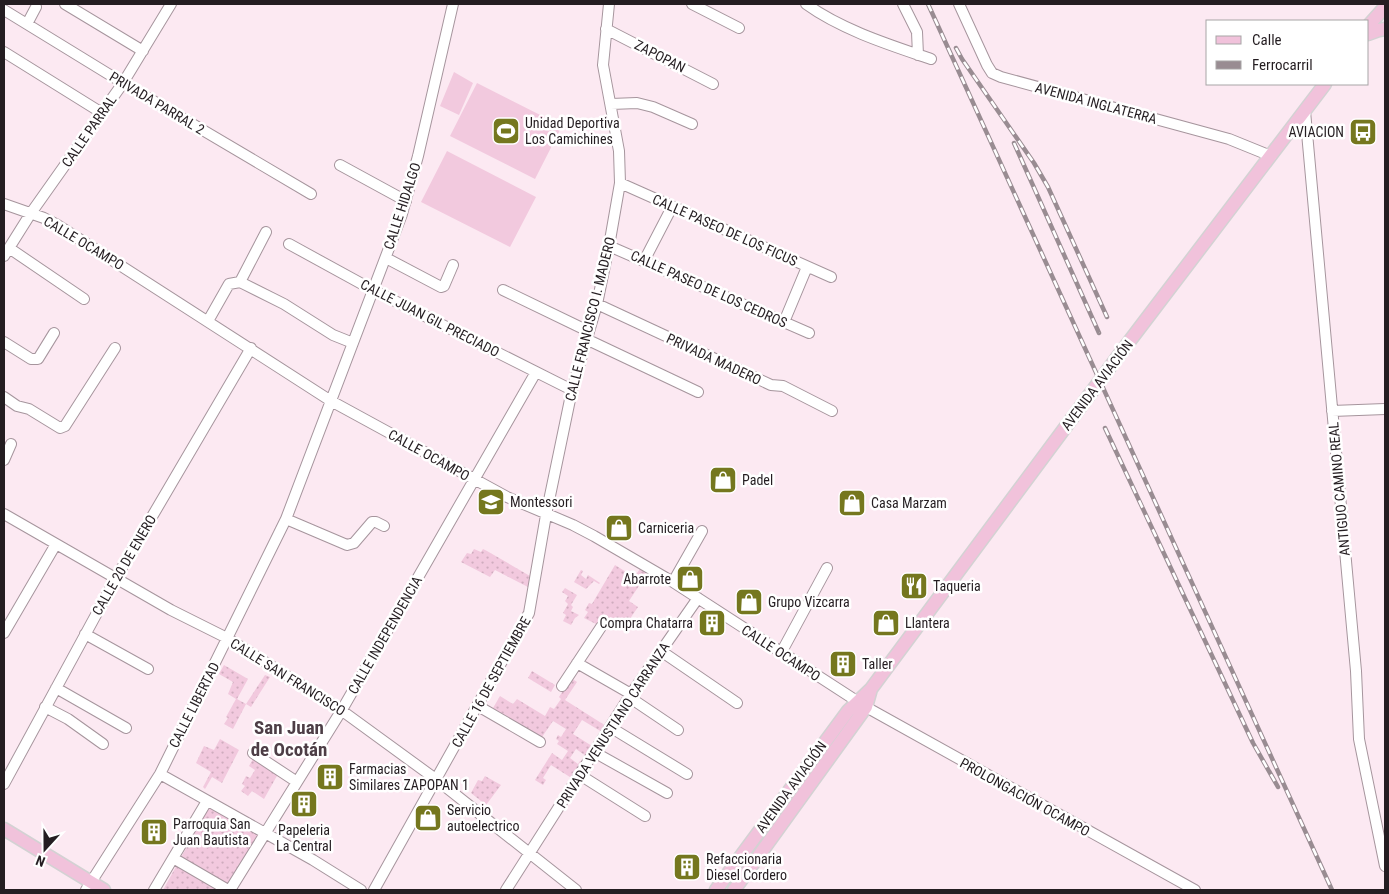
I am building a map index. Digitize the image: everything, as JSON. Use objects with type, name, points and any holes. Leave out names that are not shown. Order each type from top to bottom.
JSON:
[{"type":"main road","points":[[1369,27],[1374,4]]},
{"type":"main road","points":[[1369,27],[1385,7]]},
{"type":"main road","points":[[1369,27],[1379,30],[1385,29]]},
{"type":"main road","name":"AVENIDA AVIACIÓN","points":[[734,890],[872,688],[1119,355],[1324,85]]},
{"type":"main road","name":"AVENIDA AVIACIÓN","points":[[716,890],[848,711],[861,704]]},
{"type":"main road","points":[[4,829],[89,886],[104,890]]},
{"type":"street","points":[[4,9],[7,4]]},
{"type":"street","points":[[65,4],[143,51]]},
{"type":"street","name":"CALLE PARRAL","points":[[6,252],[31,213],[123,84],[171,4]]},
{"type":"street","name":"CALLE HIDALGO","points":[[331,401],[406,202],[453,4]]},
{"type":"street","name":"CALLE FRANCISCO I. MADERO","points":[[546,515],[572,390],[597,304],[620,183],[619,151],[603,65],[608,4]]},
{"type":"street","points":[[692,4],[739,28]]},
{"type":"street","points":[[806,4],[824,17],[931,59]]},
{"type":"street","points":[[903,4],[917,32],[918,54]]},
{"type":"street","name":"AVENIDA INGLATERRA","points":[[959,4],[992,73],[1229,139],[1272,156]]},
{"type":"street","points":[[27,24],[36,7]]},
{"type":"street","name":"PRIVADA PARRAL 2","points":[[4,9],[123,84],[311,194]]},
{"type":"street","name":"ZAPOPAN","points":[[606,29],[714,84]]},
{"type":"street","points":[[4,52],[102,113]]},
{"type":"street","points":[[611,104],[637,103],[654,107],[692,124]]},
{"type":"street","name":"ANTIGUO CAMINO REAL","points":[[1305,111],[1356,671],[1359,739],[1385,866]]},
{"type":"street","points":[[340,165],[406,202]]},
{"type":"street","name":"CALLE PASEO DE LOS FICUS","points":[[620,183],[831,277]]},
{"type":"street","name":"CALLE OCAMPO","points":[[4,204],[56,224],[331,401],[474,479],[546,515],[573,525],[673,582],[861,704]]},
{"type":"street","points":[[644,261],[672,207]]},
{"type":"street","points":[[240,282],[266,232]]},
{"type":"street","name":"CALLE JUAN GIL PRECIADO","points":[[289,244],[373,290],[572,390]]},
{"type":"street","name":"CALLE PASEO DE LOS CEDROS","points":[[609,246],[809,333]]},
{"type":"street","points":[[6,252],[84,299]]},
{"type":"street","points":[[386,258],[437,285],[444,286],[453,265]]},
{"type":"street","points":[[784,322],[807,267]]},
{"type":"street","points":[[208,321],[229,284],[240,282],[284,304],[333,335],[353,343]]},
{"type":"street","points":[[503,290],[698,392]]},
{"type":"street","name":"PRIVADA MADERO","points":[[597,304],[771,385],[783,386],[832,411]]},
{"type":"street","points":[[4,342],[31,360],[35,360],[38,359],[54,333]]},
{"type":"street","points":[[4,397],[17,406],[29,409],[60,428],[65,426],[115,348]]},
{"type":"street","name":"CALLE 20 DE ENERO","points":[[4,784],[116,578],[250,348]]},
{"type":"street","name":"CALLE INDEPENDENCIA","points":[[229,890],[341,710],[536,372]]},
{"type":"street","name":"CALLE LIBERTAD","points":[[89,886],[160,774],[286,519],[331,401]]},
{"type":"street","points":[[1332,411],[1385,409]]},
{"type":"street","points":[[4,460],[11,444]]},
{"type":"street","name":"CALLE SAN FRANCISCO","points":[[4,514],[171,610],[227,638],[341,710],[437,780],[576,890]]},
{"type":"street","name":"CALLE 16 DE SEPTIEMBRE","points":[[374,890],[529,614],[546,515]]},
{"type":"street","points":[[286,519],[347,545],[354,543],[372,522],[384,526]]},
{"type":"street","points":[[673,582],[702,530]]},
{"type":"street","points":[[4,633],[56,544]]},
{"type":"street","points":[[781,652],[827,568]]},
{"type":"street","name":"PRIVADA VENUSTIANO CARRANZA","points":[[506,890],[630,696],[698,598]]},
{"type":"street","points":[[562,686],[601,628]]},
{"type":"street","points":[[85,634],[148,670]]},
{"type":"street","points":[[661,651],[737,703]]},
{"type":"street","points":[[577,663],[630,696],[678,730]]},
{"type":"street","points":[[56,688],[126,728]]},
{"type":"street","name":"PROLONGACIÓN OCAMPO","points":[[861,704],[1195,890]]},
{"type":"street","points":[[478,706],[540,742]]},
{"type":"street","points":[[45,707],[68,718],[103,744]]},
{"type":"street","points":[[610,727],[687,774]]},
{"type":"street","points":[[594,752],[667,793]]},
{"type":"street","points":[[253,753],[297,782]]},
{"type":"street","points":[[160,774],[313,860],[362,890]]},
{"type":"street","points":[[580,775],[645,816]]},
{"type":"street","points":[[154,890],[207,801]]},
{"type":"street","points":[[174,858],[229,890]]},
{"type":"shaded area","points":[[454,72],[473,83],[459,115],[440,106]]},
{"type":"shaded area","name":"Unidad Deportiva Los Camichines","points":[[477,83],[562,126],[535,179],[450,136]]},
{"type":"shaded area","points":[[447,151],[536,197],[510,247],[421,202]]},
{"type":"shaded area","points":[[474,549],[481,552],[483,549],[530,576],[528,587],[495,570],[490,577],[461,562],[467,553],[471,554]]},
{"type":"shaded area","points":[[615,565],[634,577],[640,569],[648,572],[629,601],[638,607],[625,626],[610,617],[604,628],[584,618],[588,612],[585,610],[589,603],[592,604]]},
{"type":"shaded area","points":[[581,570],[583,571],[581,575],[586,579],[588,575],[600,583],[594,581],[586,589],[574,582]]},
{"type":"shaded area","points":[[565,588],[577,595],[571,605],[573,607],[571,611],[579,615],[571,625],[563,621],[566,615],[563,613],[568,604],[565,601],[568,596],[562,592]]},
{"type":"shaded area","points":[[224,665],[248,679],[237,699],[246,704],[233,729],[224,724],[236,699],[228,694],[233,682],[219,674]]},
{"type":"shaded area","points":[[532,671],[555,685],[551,692],[528,678]]},
{"type":"shaded area","points":[[265,675],[270,677],[251,707],[246,704]]},
{"type":"shaded area","points":[[571,678],[577,682],[565,700],[606,726],[602,732],[582,720],[573,734],[592,746],[586,756],[576,749],[570,758],[578,764],[580,761],[582,762],[573,779],[551,765],[543,778],[546,780],[543,785],[535,780],[552,753],[562,760],[568,751],[557,744],[559,741],[556,739],[558,735],[561,737],[566,729],[553,721],[542,737],[493,708],[500,696],[513,704],[517,699],[545,716],[550,707],[554,709],[561,699],[559,697]]},
{"type":"shaded area","points":[[220,739],[239,750],[222,783],[212,777],[205,789],[203,787],[211,772],[196,763],[204,746],[214,750]]},
{"type":"shaded area","points":[[253,759],[278,774],[264,799],[252,791],[248,796],[241,791],[245,786],[242,784],[246,776],[250,778],[255,770],[249,766]]},
{"type":"shaded area","points":[[485,776],[501,785],[486,805],[471,793],[478,780],[482,781]]},
{"type":"shaded area","points":[[209,807],[261,836],[227,890],[163,890]]},
{"type":"railway","points":[[928,4],[1332,890]]},
{"type":"railway","points":[[956,48],[1034,163],[1048,187],[1107,317]]},
{"type":"railway","points":[[1014,143],[1099,333]]},
{"type":"railway","points":[[1105,428],[1253,743],[1278,787]]},
{"type":"place","name":"Unidad Deportiva Los Camichines","points":[[506,131]]},
{"type":"place","name":"AVIACION","points":[[1363,132]]},
{"type":"place","name":"Padel","points":[[723,480]]},
{"type":"place","name":"Montessori","points":[[491,502]]},
{"type":"place","name":"Casa Marzam","points":[[852,503]]},
{"type":"place","name":"Carniceria","points":[[619,528]]},
{"type":"place","name":"Abarrote","points":[[690,579]]},
{"type":"place","name":"Taqueria","points":[[914,586]]},
{"type":"place","name":"Grupo Vizcarra","points":[[749,602]]},
{"type":"place","name":"Compra Chatarra","points":[[712,623]]},
{"type":"place","name":"Llantera","points":[[886,623]]},
{"type":"place","name":"Taller","points":[[843,664]]},
{"type":"place","name":"Farmacias Similares ZAPOPAN 1","points":[[330,777]]},
{"type":"place","name":"Papeleria La Central","points":[[304,804]]},
{"type":"place","name":"Servicio autoelectrico","points":[[428,818]]},
{"type":"place","name":"Parroquia San Juan Bautista","points":[[154,832]]},
{"type":"place","name":"Refaccionaria Diesel Cordero","points":[[687,867]]},
{"type":"district","name":"San Juan de Ocotán","points":[[289,738]]}]
